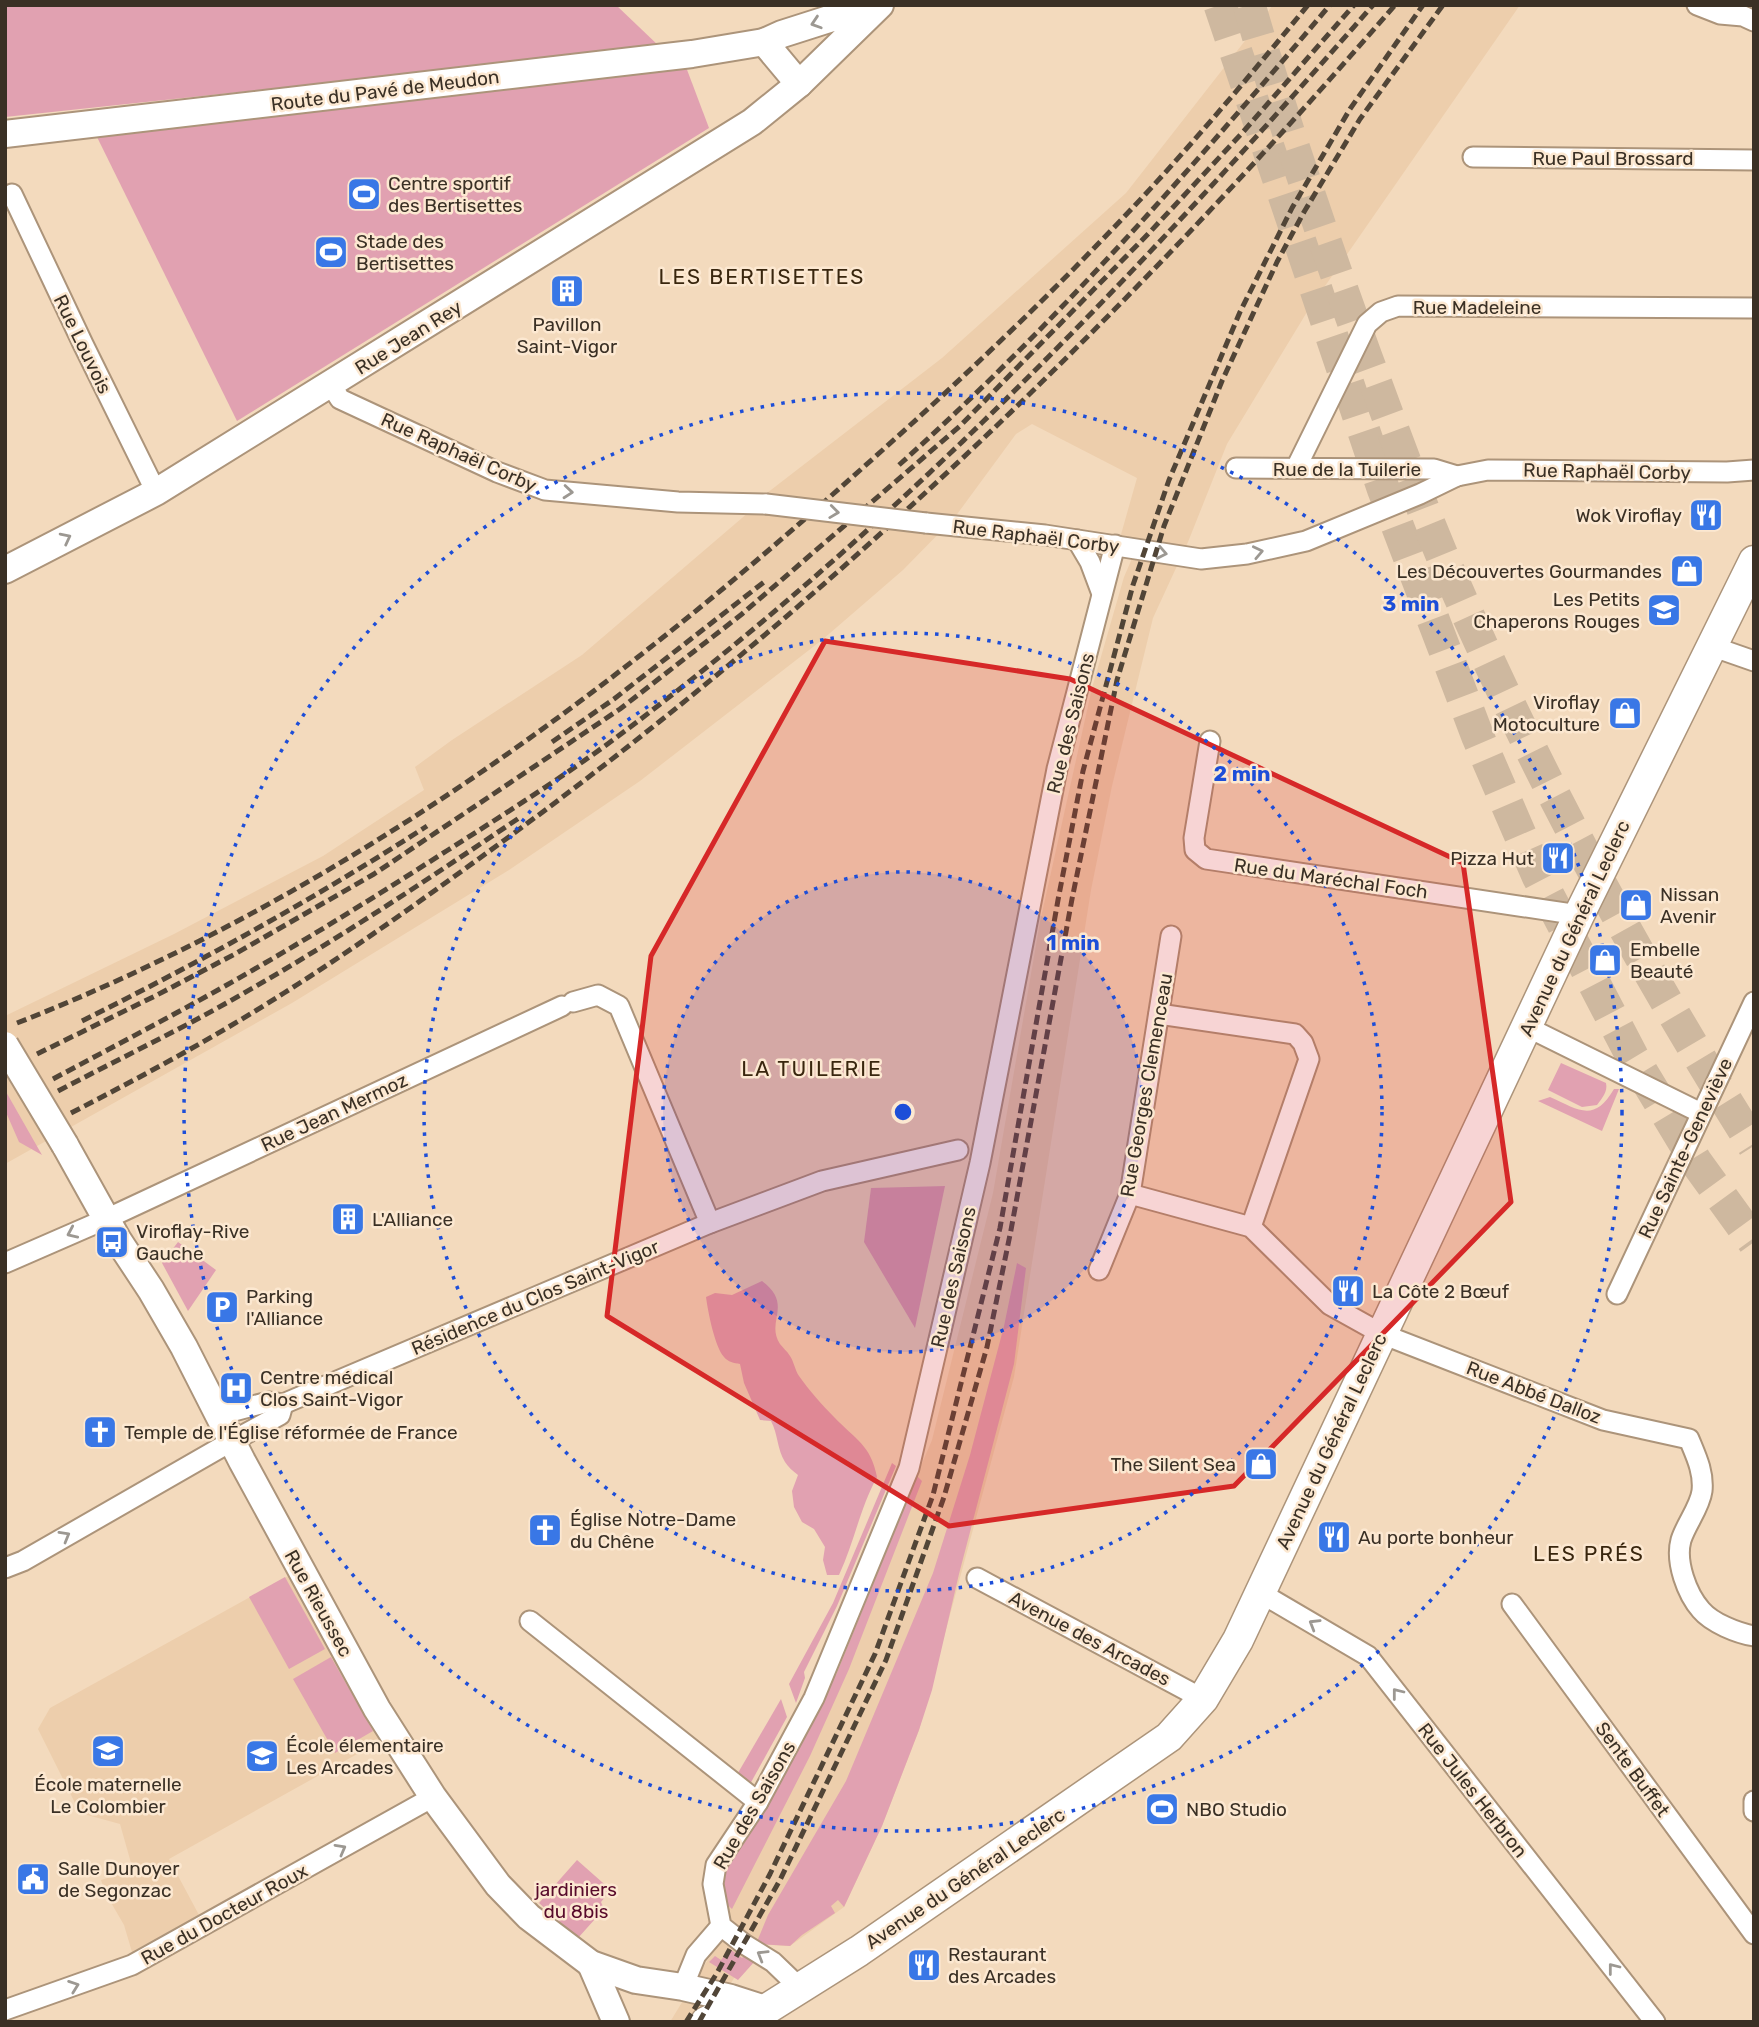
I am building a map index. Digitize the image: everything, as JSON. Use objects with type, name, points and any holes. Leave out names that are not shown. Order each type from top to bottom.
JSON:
[{"type":"main road","name":"Avenue du Général Leclerc","points":[[763,2018],[800,1988],[859,1951],[1150,1751],[1169,1737],[1203,1699],[1238,1640],[1579,915],[1754,561]]},
{"type":"main road","points":[[706,2022],[715,2018],[728,2022]]},
{"type":"street","points":[[1697,5],[1720,15],[1743,16],[1754,21]]},
{"type":"street","name":"Route du Pavé de Meudon","points":[[5,134],[692,54],[764,43],[782,34],[829,19],[875,9]]},
{"type":"street","name":"Rue Jean Rey","points":[[5,570],[156,492],[752,122],[799,84],[875,9]]},
{"type":"street","points":[[764,43],[799,84]]},
{"type":"street","name":"Rue Paul Brossard","points":[[1473,157],[1754,160]]},
{"type":"street","name":"Rue Louvois","points":[[12,194],[82,344],[156,492]]},
{"type":"street","name":"Rue Madeleine","points":[[1296,468],[1367,324],[1381,312],[1398,306],[1754,308]]},
{"type":"street","name":"Rue Raphaël Corby","points":[[331,385],[340,398],[497,472],[545,490],[678,502],[766,503],[1045,535],[1190,559],[1247,554],[1306,541],[1457,475],[1488,470],[1754,470]]},
{"type":"street","name":"Rue de la Tuilerie","points":[[1236,468],[1434,470],[1457,475]]},
{"type":"street","points":[[1077,540],[1090,562],[1102,594]]},
{"type":"street","name":"Rue des Saisons","points":[[721,1926],[713,1884],[716,1864],[758,1802],[814,1698],[909,1468],[980,1163],[1057,769],[1115,545]]},
{"type":"street","points":[[1711,646],[1754,661]]},
{"type":"street","name":"Rue du Maréchal Foch","points":[[1210,741],[1194,838],[1195,850],[1206,859],[1579,915]]},
{"type":"street","name":"Rue Georges Clemenceau","points":[[1099,1270],[1130,1194],[1171,936]]},
{"type":"street","name":"Rue Jean Mermoz","points":[[5,1262],[106,1219],[568,1004],[598,995],[619,1006],[710,1223]]},
{"type":"street","name":"Rue Sainte-Geneviève","points":[[1617,1294],[1754,1002]]},
{"type":"street","points":[[1130,1194],[1251,1227],[1309,1059],[1303,1043],[1295,1034],[1159,1014]]},
{"type":"street","points":[[1527,1027],[1701,1113]]},
{"type":"street","name":"Rue Rieussec","points":[[5,1045],[106,1219],[158,1301],[377,1709],[433,1797],[506,1893],[529,1917],[591,1964],[636,1980],[731,1998],[763,2018]]},
{"type":"street","name":"Résidence du Clos Saint-Vigor","points":[[219,1415],[268,1402],[284,1404],[710,1223],[822,1181],[958,1150]]},
{"type":"street","name":"Rue Abbé Dalloz","points":[[1251,1227],[1330,1305],[1382,1334],[1603,1420],[1689,1439],[1702,1472],[1702,1494],[1680,1544],[1680,1565],[1688,1588],[1702,1611],[1724,1626],[1754,1636]]},
{"type":"street","name":"Résidence du Clos Saint-Vigor","points":[[5,1568],[23,1561],[280,1415],[284,1404]]},
{"type":"street","name":"Avenue des Arcades","points":[[977,1578],[1203,1699]]},
{"type":"street","name":"Rue Jules Herbron","points":[[1259,1592],[1368,1656],[1656,2022]]},
{"type":"street","name":"Sente Buffet","points":[[1512,1604],[1754,1934]]},
{"type":"street","points":[[530,1621],[758,1802]]},
{"type":"street","name":"Rue du Docteur Roux","points":[[8,2009],[132,1965],[433,1797]]},
{"type":"street","points":[[1754,1801],[1754,1811]]},
{"type":"street","points":[[683,1987],[696,1955],[721,1926],[772,1962],[800,1988]]},
{"type":"street","points":[[591,1964],[616,2022]]},
{"type":"highlighted area","points":[[825,641],[1070,679],[1463,863],[1511,1202],[1234,1486],[949,1526],[607,1316],[651,956]]},
{"type":"shaded area","points":[[1273,5],[1520,5],[1307,312],[1227,444],[1188,542],[1153,618],[1112,786],[1091,890],[1014,1377],[919,1730],[882,1826],[844,1907],[790,1946],[755,1944],[707,2022],[670,2022],[729,1925],[721,1883],[749,1823],[801,1745],[932,1440],[993,1193],[1040,922],[1092,688],[1124,577],[1140,540],[1120,538],[1137,478],[1032,424],[1016,434],[955,517],[903,570],[822,640],[640,781],[509,870],[292,1003],[5,1164],[5,1016],[174,934],[323,856],[424,790],[415,767],[582,655],[749,512],[767,493],[942,358],[1126,193]]},
{"type":"shaded area","name":"École élementaire Les Arcades","points":[[290,1575],[384,1739],[169,1859],[199,1915],[132,1952],[124,1925],[101,1880],[133,1870],[120,1824],[80,1813],[38,1729],[50,1708]]},
{"type":"green space","points":[[5,5],[616,5],[660,47],[5,117]]},
{"type":"green space","name":"Centre sportif des Bertisettes","points":[[686,67],[709,128],[237,421],[97,137]]},
{"type":"green space","points":[[1561,1063],[1606,1083],[1605,1092],[1597,1105],[1582,1107],[1548,1090]]},
{"type":"green space","points":[[1614,1089],[1619,1089],[1602,1131],[1538,1101],[1550,1097],[1578,1109],[1593,1110],[1607,1100]]},
{"type":"green space","points":[[5,1090],[42,1155],[19,1142],[5,1110]]},
{"type":"green space","points":[[945,1186],[915,1328],[864,1242],[871,1188]]},
{"type":"green space","points":[[178,1242],[216,1270],[188,1311],[162,1263]]},
{"type":"green space","points":[[1017,1263],[1026,1268],[1014,1364],[959,1574],[932,1690],[919,1730],[882,1826],[844,1907],[838,1900],[831,1906],[835,1913],[790,1946],[756,1944],[768,1915],[846,1781],[933,1573],[970,1455],[1004,1326]]},
{"type":"green space","points":[[762,1281],[771,1290],[778,1305],[775,1328],[780,1344],[811,1392],[861,1443],[871,1457],[877,1477],[839,1575],[827,1575],[823,1560],[825,1547],[814,1529],[802,1522],[794,1507],[792,1491],[798,1475],[782,1457],[771,1421],[760,1420],[744,1383],[740,1364],[724,1357],[712,1329],[706,1297],[715,1293],[732,1295]]},
{"type":"green space","points":[[892,1463],[896,1466],[837,1606],[804,1672],[805,1678],[796,1703],[789,1684],[833,1603]]},
{"type":"green space","points":[[917,1476],[922,1481],[849,1669],[810,1756],[732,1909],[722,1893],[726,1861],[801,1745],[829,1680],[836,1675]]},
{"type":"green space","points":[[285,1577],[325,1649],[289,1669],[249,1597]]},
{"type":"green space","points":[[331,1657],[373,1731],[335,1753],[293,1679]]},
{"type":"green space","points":[[781,1699],[787,1717],[749,1786],[735,1778]]},
{"type":"green space","name":"jardiniers du 8bis","points":[[577,1860],[611,1890],[601,1902],[604,1909],[578,1938],[539,1903]]},
{"type":"green space","points":[[730,1949],[742,1958],[745,1955],[755,1961],[738,1980],[709,1962],[715,1956],[721,1960]]},
{"type":"tunnel","points":[[1220,5],[1383,488],[1478,737],[1538,876],[1632,1056],[1696,1162],[1754,1242]]},
{"type":"tunnel","points":[[1249,5],[1290,138],[1350,313],[1411,478],[1460,597],[1526,739],[1597,877],[1673,1013],[1754,1146]]},
{"type":"railway","points":[[17,1023],[129,975],[238,921],[344,861],[447,795],[548,725],[645,651],[832,495],[1016,326],[1170,167],[1308,5]]},
{"type":"railway","points":[[899,465],[1013,357],[1122,243],[1330,5]]},
{"type":"railway","points":[[37,1054],[235,954],[374,874],[620,709],[742,614],[960,426],[1150,232],[1243,132],[1354,5]]},
{"type":"railway","points":[[53,1079],[239,978],[402,879],[593,754],[718,658],[819,573],[1012,393],[1196,202],[1373,5]]},
{"type":"railway","points":[[71,1113],[232,1025],[368,937],[506,839],[627,747],[746,651],[974,448],[1083,341],[1190,231],[1395,5]]},
{"type":"railway","points":[[686,2022],[717,1973],[770,1874],[875,1654],[933,1495],[1000,1228],[1083,771],[1133,585],[1169,480],[1240,312],[1292,208],[1350,109],[1423,5]]},
{"type":"railway","points":[[699,2022],[780,1880],[886,1660],[944,1497],[987,1347],[1072,899],[1117,680],[1164,526],[1222,381],[1277,262],[1360,119],[1443,5]]},
{"type":"railway","points":[[552,742],[614,699],[764,582]]},
{"type":"railway","points":[[58,1091],[190,1023],[274,975],[519,818]]},
{"type":"railway","points":[[82,1021],[257,928],[343,879],[427,826]]},
{"type":"place","name":"Centre sportif des Bertisettes","points":[[364,194]]},
{"type":"place","name":"Stade des Bertisettes","points":[[331,252]]},
{"type":"place","name":"Pavillon Saint-Vigor","points":[[567,291]]},
{"type":"place","name":"Wok Viroflay","points":[[1706,515]]},
{"type":"place","name":"Les Découvertes Gourmandes","points":[[1687,571]]},
{"type":"place","name":"Les Petits Chaperons Rouges","points":[[1664,610]]},
{"type":"place","name":"Viroflay Motoculture","points":[[1625,713]]},
{"type":"place","name":"Pizza Hut","points":[[1558,858]]},
{"type":"place","name":"Nissan Avenir","points":[[1636,905]]},
{"type":"place","name":"Embelle Beauté","points":[[1605,960]]},
{"type":"place","name":"L'Alliance","points":[[348,1219]]},
{"type":"place","name":"Viroflay-Rive Gauche","points":[[112,1242]]},
{"type":"place","name":"La Côte 2 Bœuf","points":[[1348,1291]]},
{"type":"place","name":"Parking l'Alliance","points":[[222,1307]]},
{"type":"place","name":"Centre médical Clos Saint-Vigor","points":[[236,1388]]},
{"type":"place","name":"Temple de l'Église réformée de France","points":[[100,1432]]},
{"type":"place","name":"The Silent Sea","points":[[1261,1464]]},
{"type":"place","name":"Église Notre-Dame du Chêne","points":[[545,1530]]},
{"type":"place","name":"Au porte bonheur","points":[[1334,1537]]},
{"type":"place","name":"École maternelle Le Colombier","points":[[108,1751]]},
{"type":"place","name":"École élementaire Les Arcades","points":[[262,1756]]},
{"type":"place","name":"NBO Studio","points":[[1162,1809]]},
{"type":"place","name":"Salle Dunoyer de Segonzac","points":[[33,1879]]},
{"type":"place","name":"Restaurant des Arcades","points":[[924,1965]]},
{"type":"district","name":"LES BERTISETTES","points":[[762,277]]},
{"type":"district","name":"LA TUILERIE","points":[[812,1069]]},
{"type":"district","name":"LES PRÉS","points":[[1589,1554]]}]
